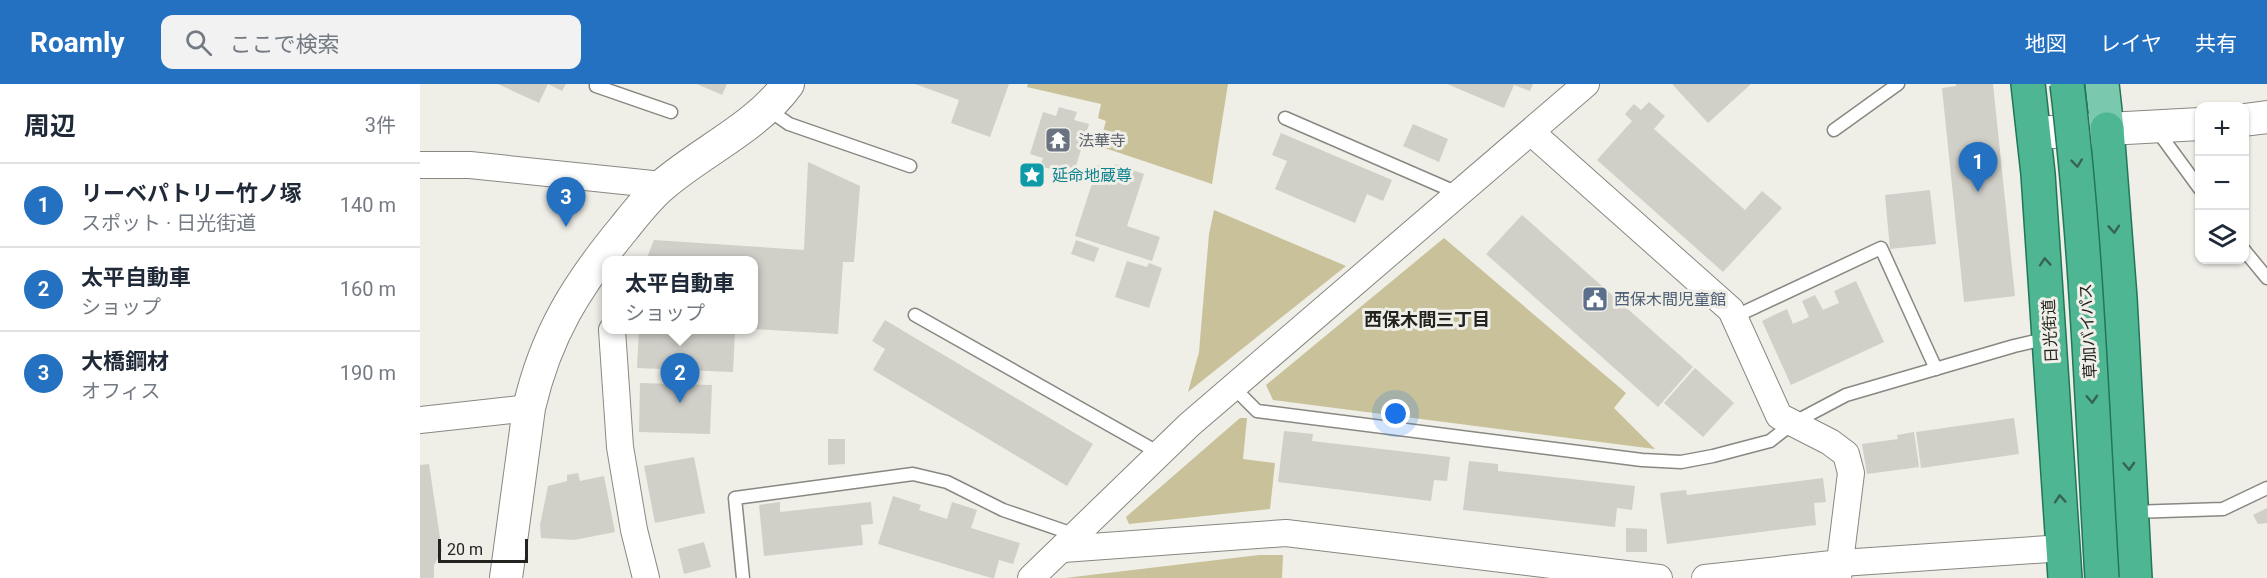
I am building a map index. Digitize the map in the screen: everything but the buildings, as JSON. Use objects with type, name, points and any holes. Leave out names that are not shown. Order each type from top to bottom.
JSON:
[{"type":"highway","name":"日光街道","points":[[2028,84],[2050,338],[2064,563]]},
{"type":"highway","name":"草加バイパス","points":[[2067,84],[2077,170],[2087,299],[2102,578]]},
{"type":"highway","points":[[2107,129],[2120,298],[2135,578]]},
{"type":"main road","points":[[2102,84],[2107,129]]},
{"type":"street","points":[[611,256],[662,185],[751,121],[788,84]]},
{"type":"street","points":[[1031,578],[1189,426],[1532,133],[1586,84]]},
{"type":"street","points":[[2249,119],[2267,117]]},
{"type":"street","points":[[2034,133],[2195,124]]},
{"type":"street","points":[[1532,133],[1731,310],[1779,416],[1830,442],[1846,454],[1851,473],[1840,570]]},
{"type":"street","points":[[420,165],[470,165],[662,185]]},
{"type":"street","points":[[506,578],[529,408],[535,381],[553,333],[587,274],[602,266]]},
{"type":"street","points":[[612,334],[620,447],[634,530],[645,578]]},
{"type":"street","points":[[420,420],[529,408]]},
{"type":"street","points":[[1070,542],[1286,533],[1659,578]]},
{"type":"street","points":[[1705,578],[1840,570],[2064,563]]},
{"type":"lane","points":[[596,84],[596,86],[671,112]]},
{"type":"lane","points":[[1834,130],[1898,84]]},
{"type":"lane","points":[[765,108],[789,124],[910,166]]},
{"type":"lane","points":[[1285,118],[1460,194]]},
{"type":"lane","points":[[2155,127],[2195,183]]},
{"type":"lane","points":[[1734,317],[1881,248],[1936,369]]},
{"type":"lane","points":[[2249,255],[2267,278]]},
{"type":"lane","points":[[915,315],[1161,454]]},
{"type":"lane","points":[[1233,387],[1257,411],[1642,460],[1681,462],[1770,441],[1793,423],[1846,395],[2014,346],[2050,338]]},
{"type":"lane","points":[[743,578],[735,498],[912,474],[947,482],[1070,542]]},
{"type":"lane","points":[[2131,512],[2223,509],[2267,488]]},
{"type":"shaded area","points":[[1028,84],[1228,84],[1212,184],[1099,146],[1106,121],[1098,118],[1101,104],[1027,87]]},
{"type":"shaded area","points":[[1214,210],[1346,266],[1188,392],[1199,352],[1209,234]]},
{"type":"shaded area","points":[[1444,238],[1626,393],[1614,408],[1655,449],[1273,400],[1266,385]]},
{"type":"shaded area","points":[[1240,418],[1247,418],[1243,459],[1275,463],[1270,509],[1129,524],[1126,517]]},
{"type":"shaded area","points":[[1259,555],[1283,555],[1282,578],[1065,578]]},
{"type":"place","name":"法華寺","points":[[1058,140]]},
{"type":"place","name":"延命地蔵尊","points":[[1032,175]]},
{"type":"place","name":"リーベパトリー竹ノ塚","points":[[1978,192]]},
{"type":"place","name":"大橋鋼材","points":[[566,227]]},
{"type":"place","name":"西保木間児童館","points":[[1595,299]]},
{"type":"place","name":"太平自動車","points":[[680,403]]},
{"type":"district","name":"西保木間三丁目","points":[[1427,319]]}]
